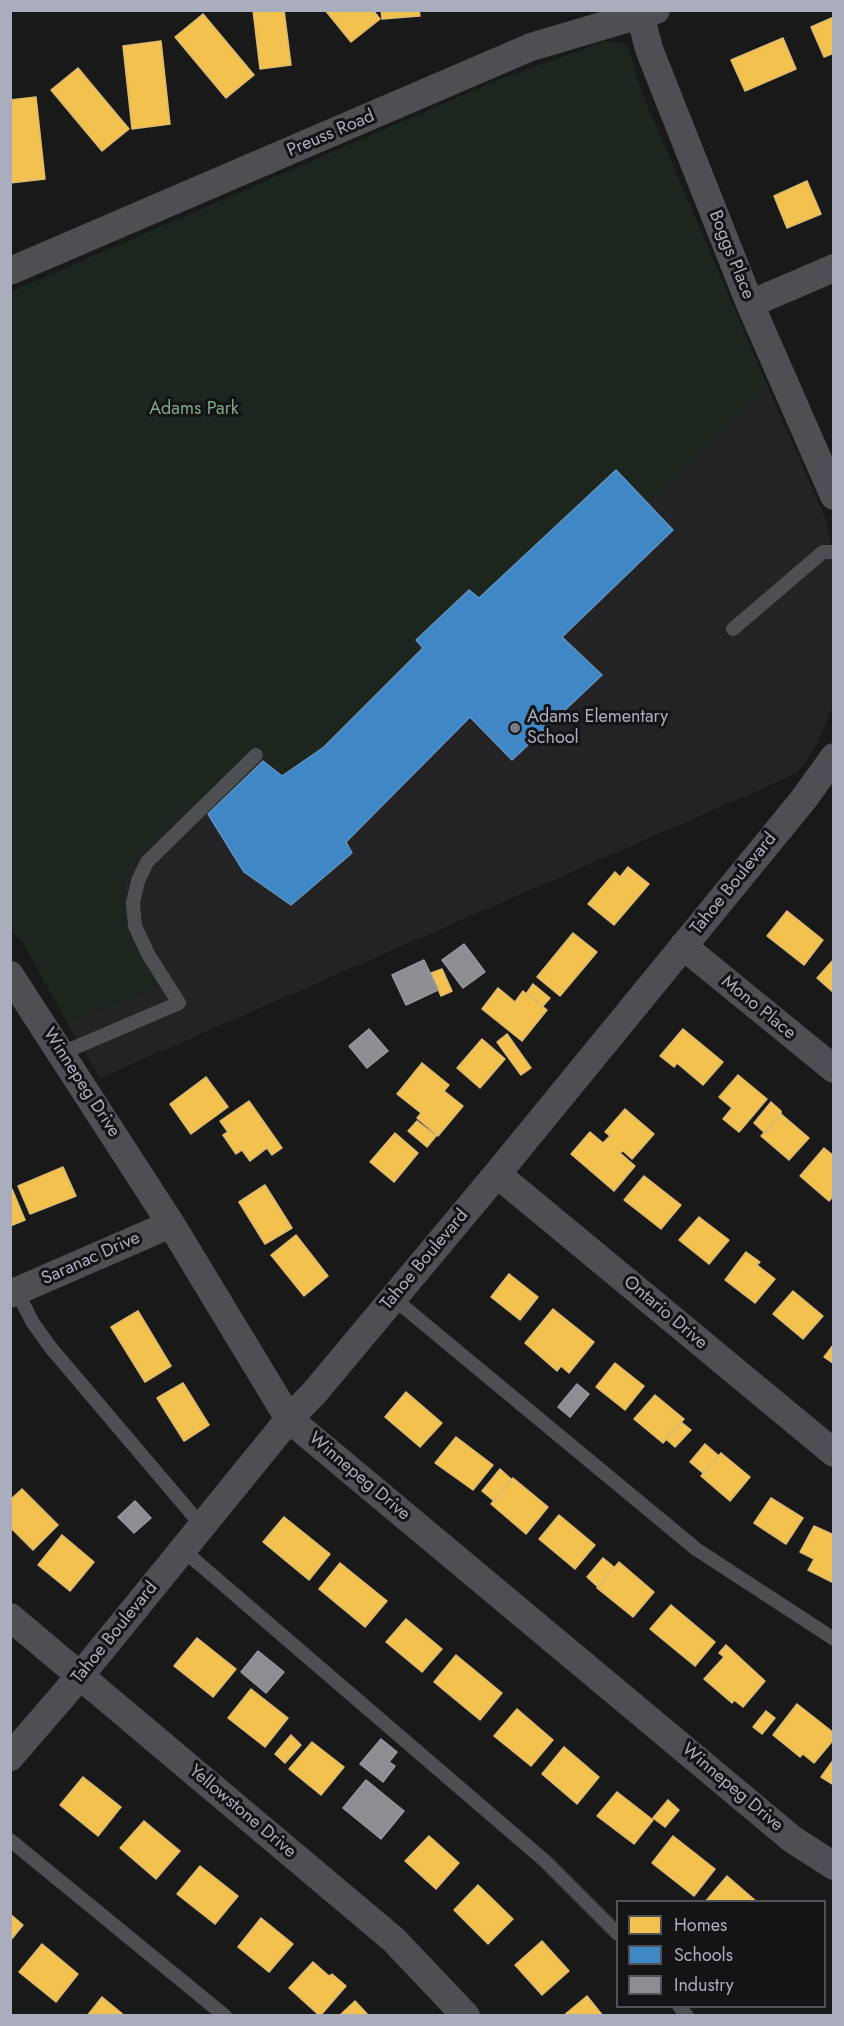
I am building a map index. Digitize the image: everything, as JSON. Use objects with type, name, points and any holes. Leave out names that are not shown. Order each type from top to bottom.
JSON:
[{"type":"street","name":"Preuss Road","points":[[10,271],[531,47],[645,12]]},
{"type":"street","name":"Boggs Place","points":[[645,12],[649,49],[750,304],[834,496]]},
{"type":"street","points":[[750,304],[834,268]]},
{"type":"street","name":"Tahoe Boulevard","points":[[10,1757],[80,1676],[289,1419],[315,1392],[497,1174],[803,800],[834,757]]},
{"type":"street","name":"Mono Place","points":[[683,946],[834,1069]]},
{"type":"street","name":"Winnepeg Drive","points":[[10,975],[171,1224],[289,1419],[792,1839],[834,1866]]},
{"type":"street","name":"Ontario Drive","points":[[497,1174],[834,1453]]},
{"type":"street","name":"Saranac Drive","points":[[14,1293],[171,1224]]},
{"type":"street","name":"Yellowstone Drive","points":[[10,1617],[394,1940],[466,2016]]},
{"type":"lane","points":[[733,629],[823,552],[834,552]]},
{"type":"lane","points":[[62,1053],[179,1003],[148,954],[135,926],[134,903],[138,881],[147,861],[256,755]]},
{"type":"lane","points":[[14,1293],[51,1348],[202,1526]]},
{"type":"lane","points":[[393,1298],[696,1549],[834,1639]]},
{"type":"lane","points":[[183,1550],[545,1861],[616,1932]]},
{"type":"lane","points":[[10,1840],[225,2016]]},
{"type":"shaded area","name":"Adams Elementary School","points":[[516,352],[648,502],[767,385],[825,517],[833,553],[833,705],[818,742],[798,773],[100,1078],[67,1023],[160,985],[125,918],[122,889],[130,862],[197,798]]},
{"type":"green space","name":"Adams Park","points":[[605,41],[621,42],[628,46],[641,90],[767,385],[648,502],[616,470],[479,598],[469,590],[416,639],[423,648],[324,747],[282,776],[263,761],[208,814],[197,798],[130,862],[122,889],[125,918],[160,985],[67,1023],[23,943],[11,931],[10,292],[498,80]]},
{"type":"building: Homes","points":[[253,10],[284,10],[291,65],[260,69]]},
{"type":"building: Homes","points":[[325,10],[373,10],[380,19],[351,42]]},
{"type":"building: Homes","points":[[381,10],[419,10],[420,16],[382,19]]},
{"type":"building: Homes","points":[[203,14],[254,75],[226,98],[175,37]]},
{"type":"building: Homes","points":[[834,17],[834,53],[824,57],[811,27]]},
{"type":"building: Homes","points":[[783,38],[796,69],[745,91],[731,60]]},
{"type":"building: Homes","points":[[161,41],[170,124],[132,129],[123,46]]},
{"type":"building: Homes","points":[[78,68],[129,129],[102,151],[51,90]]},
{"type":"building: Homes","points":[[36,97],[45,179],[10,183],[10,100]]},
{"type":"building: Homes","points":[[807,181],[821,214],[787,228],[774,196]]},
{"type":"building: Homes","points":[[628,867],[649,884],[614,925],[588,904],[615,872],[620,877]]},
{"type":"building: Homes","points":[[787,911],[823,940],[804,965],[767,936]]},
{"type":"building: Homes","points":[[573,933],[597,952],[560,996],[537,977]]},
{"type":"building: Homes","points":[[834,959],[834,993],[817,978]]},
{"type":"building: Homes","points":[[442,969],[452,991],[441,996],[431,973]]},
{"type":"building: Homes","points":[[533,984],[550,998],[543,1006],[526,994]]},
{"type":"building: Homes","points":[[498,988],[515,1002],[523,991],[547,1010],[522,1041],[482,1009]]},
{"type":"building: Homes","points":[[683,1029],[723,1062],[703,1085],[677,1063],[674,1067],[660,1056]]},
{"type":"building: Homes","points":[[507,1034],[531,1068],[521,1075],[497,1042]]},
{"type":"building: Homes","points":[[482,1039],[505,1059],[480,1088],[457,1068]]},
{"type":"building: Homes","points":[[422,1063],[449,1085],[444,1091],[463,1106],[438,1136],[417,1118],[421,1113],[397,1094]]},
{"type":"building: Homes","points":[[738,1075],[767,1099],[739,1132],[723,1119],[732,1108],[719,1097]]},
{"type":"building: Homes","points":[[206,1077],[228,1107],[191,1134],[170,1104]]},
{"type":"building: Homes","points":[[249,1101],[282,1148],[272,1155],[267,1148],[250,1161],[242,1150],[236,1154],[223,1135],[228,1132],[220,1121]]},
{"type":"building: Homes","points":[[771,1102],[781,1111],[781,1114],[765,1133],[754,1123]]},
{"type":"building: Homes","points":[[625,1109],[654,1134],[632,1159],[623,1151],[620,1153],[635,1166],[614,1191],[571,1154],[590,1132],[603,1143],[610,1136],[605,1132]]},
{"type":"building: Homes","points":[[781,1114],[809,1138],[789,1160],[761,1136]]},
{"type":"building: Homes","points":[[417,1121],[436,1136],[427,1147],[408,1131]]},
{"type":"building: Homes","points":[[395,1133],[418,1153],[394,1182],[370,1162]]},
{"type":"building: Homes","points":[[824,1148],[834,1156],[834,1195],[829,1201],[800,1176]]},
{"type":"building: Homes","points":[[63,1167],[76,1196],[30,1214],[18,1186]]},
{"type":"building: Homes","points":[[644,1176],[681,1205],[661,1229],[624,1200]]},
{"type":"building: Homes","points":[[265,1185],[292,1228],[265,1244],[239,1202]]},
{"type":"building: Homes","points":[[12,1189],[25,1220],[10,1226],[10,1190]]},
{"type":"building: Homes","points":[[699,1217],[729,1240],[709,1264],[679,1240]]},
{"type":"building: Homes","points":[[296,1235],[328,1276],[304,1296],[271,1255]]},
{"type":"building: Homes","points":[[746,1252],[760,1262],[757,1265],[775,1279],[755,1303],[725,1280]]},
{"type":"building: Homes","points":[[509,1274],[538,1297],[520,1320],[491,1297]]},
{"type":"building: Homes","points":[[793,1291],[823,1316],[803,1339],[773,1314]]},
{"type":"building: Homes","points":[[553,1309],[594,1342],[569,1373],[561,1366],[557,1371],[525,1343]]},
{"type":"building: Homes","points":[[138,1311],[171,1366],[145,1382],[111,1327]]},
{"type":"building: Homes","points":[[834,1344],[834,1364],[824,1357]]},
{"type":"building: Homes","points":[[615,1363],[644,1386],[625,1410],[596,1387]]},
{"type":"building: Homes","points":[[183,1383],[209,1425],[184,1441],[157,1398]]},
{"type":"building: Homes","points":[[406,1392],[442,1423],[420,1447],[385,1417]]},
{"type":"building: Homes","points":[[655,1395],[684,1419],[663,1443],[634,1419]]},
{"type":"building: Homes","points":[[681,1422],[691,1430],[675,1447],[666,1439]]},
{"type":"building: Homes","points":[[456,1437],[493,1465],[473,1490],[435,1463]]},
{"type":"building: Homes","points":[[705,1444],[719,1456],[703,1473],[690,1462]]},
{"type":"building: Homes","points":[[721,1453],[750,1477],[730,1501],[701,1476]]},
{"type":"building: Homes","points":[[500,1469],[511,1479],[494,1501],[482,1491]]},
{"type":"building: Homes","points":[[513,1478],[548,1507],[526,1534],[491,1504]]},
{"type":"building: Homes","points":[[22,1489],[58,1525],[33,1550],[10,1527],[10,1500]]},
{"type":"building: Homes","points":[[771,1498],[803,1518],[786,1544],[754,1523]]},
{"type":"building: Homes","points":[[559,1515],[595,1545],[575,1569],[539,1539]]},
{"type":"building: Homes","points":[[284,1517],[330,1554],[309,1580],[263,1542]]},
{"type":"building: Homes","points":[[814,1526],[834,1535],[834,1583],[808,1570],[814,1559],[800,1552]]},
{"type":"building: Homes","points":[[62,1535],[94,1562],[70,1591],[38,1565]]},
{"type":"building: Homes","points":[[603,1558],[614,1567],[598,1587],[587,1577]]},
{"type":"building: Homes","points":[[619,1562],[654,1592],[633,1617],[597,1588]]},
{"type":"building: Homes","points":[[340,1563],[387,1601],[365,1627],[319,1589]]},
{"type":"building: Homes","points":[[671,1605],[715,1642],[695,1666],[650,1629]]},
{"type":"building: Homes","points":[[406,1619],[442,1649],[422,1672],[386,1642]]},
{"type":"building: Homes","points":[[197,1638],[236,1669],[213,1697],[174,1666]]},
{"type":"building: Homes","points":[[726,1645],[765,1681],[743,1707],[734,1700],[732,1703],[704,1679],[724,1657],[719,1653]]},
{"type":"building: Homes","points":[[456,1655],[502,1693],[480,1720],[434,1682]]},
{"type":"building: Homes","points":[[251,1689],[288,1718],[265,1747],[228,1718]]},
{"type":"building: Homes","points":[[797,1704],[834,1733],[834,1739],[814,1763],[803,1754],[800,1757],[773,1735]]},
{"type":"building: Homes","points":[[517,1709],[553,1740],[531,1766],[494,1736]]},
{"type":"building: Homes","points":[[766,1711],[775,1718],[762,1734],[753,1727]]},
{"type":"building: Homes","points":[[291,1735],[301,1745],[285,1763],[275,1754]]},
{"type":"building: Homes","points":[[312,1742],[344,1767],[321,1795],[289,1769]]},
{"type":"building: Homes","points":[[564,1747],[599,1777],[577,1804],[542,1774]]},
{"type":"building: Homes","points":[[834,1759],[834,1785],[821,1777]]},
{"type":"building: Homes","points":[[83,1777],[121,1807],[98,1836],[60,1805]]},
{"type":"building: Homes","points":[[617,1792],[653,1820],[634,1844],[597,1816]]},
{"type":"building: Homes","points":[[668,1800],[679,1810],[665,1827],[653,1818]]},
{"type":"building: Homes","points":[[144,1821],[180,1851],[156,1879],[120,1848]]},
{"type":"building: Homes","points":[[429,1836],[459,1863],[436,1889],[405,1861]]},
{"type":"building: Homes","points":[[673,1836],[715,1869],[694,1896],[652,1863]]},
{"type":"building: Homes","points":[[200,1866],[238,1896],[215,1924],[177,1894]]},
{"type":"building: Homes","points":[[727,1876],[755,1900],[707,1900]]},
{"type":"building: Homes","points":[[478,1885],[513,1919],[488,1944],[454,1910]]},
{"type":"building: Homes","points":[[10,1914],[23,1925],[10,1941]]},
{"type":"building: Homes","points":[[261,1918],[293,1944],[269,1972],[238,1947]]},
{"type":"building: Homes","points":[[542,1941],[569,1971],[542,1995],[515,1965]]},
{"type":"building: Homes","points":[[42,1944],[78,1974],[56,2002],[19,1972]]},
{"type":"building: Homes","points":[[313,1962],[329,1976],[332,1974],[346,1986],[320,2016],[289,1988]]},
{"type":"building: Homes","points":[[587,1996],[603,2016],[563,2016]]},
{"type":"building: Homes","points":[[102,1997],[125,2016],[87,2016]]},
{"type":"building: Homes","points":[[355,2001],[369,2016],[339,2016]]},
{"type":"building: Schools","name":"Adams Elementary School","points":[[616,470],[673,530],[562,637],[602,675],[512,760],[470,717],[346,842],[352,853],[291,905],[244,872],[208,814],[263,761],[282,776],[324,747],[423,648],[416,640],[469,590],[479,598]]},
{"type":"building: Industry","points":[[464,944],[485,972],[463,988],[442,960]]},
{"type":"building: Industry","points":[[424,960],[438,990],[406,1005],[392,975]]},
{"type":"building: Industry","points":[[369,1029],[388,1051],[367,1068],[349,1046]]},
{"type":"building: Industry","points":[[577,1384],[589,1394],[570,1417],[558,1407]]},
{"type":"building: Industry","points":[[135,1501],[151,1518],[134,1533],[118,1517]]},
{"type":"building: Industry","points":[[258,1651],[284,1672],[266,1693],[241,1672]]},
{"type":"building: Industry","points":[[381,1739],[397,1752],[389,1762],[395,1766],[383,1782],[360,1764]]},
{"type":"building: Industry","points":[[366,1780],[404,1811],[381,1839],[343,1808]]},
{"type":"place","name":"Adams Elementary School","points":[[515,728]]}]
